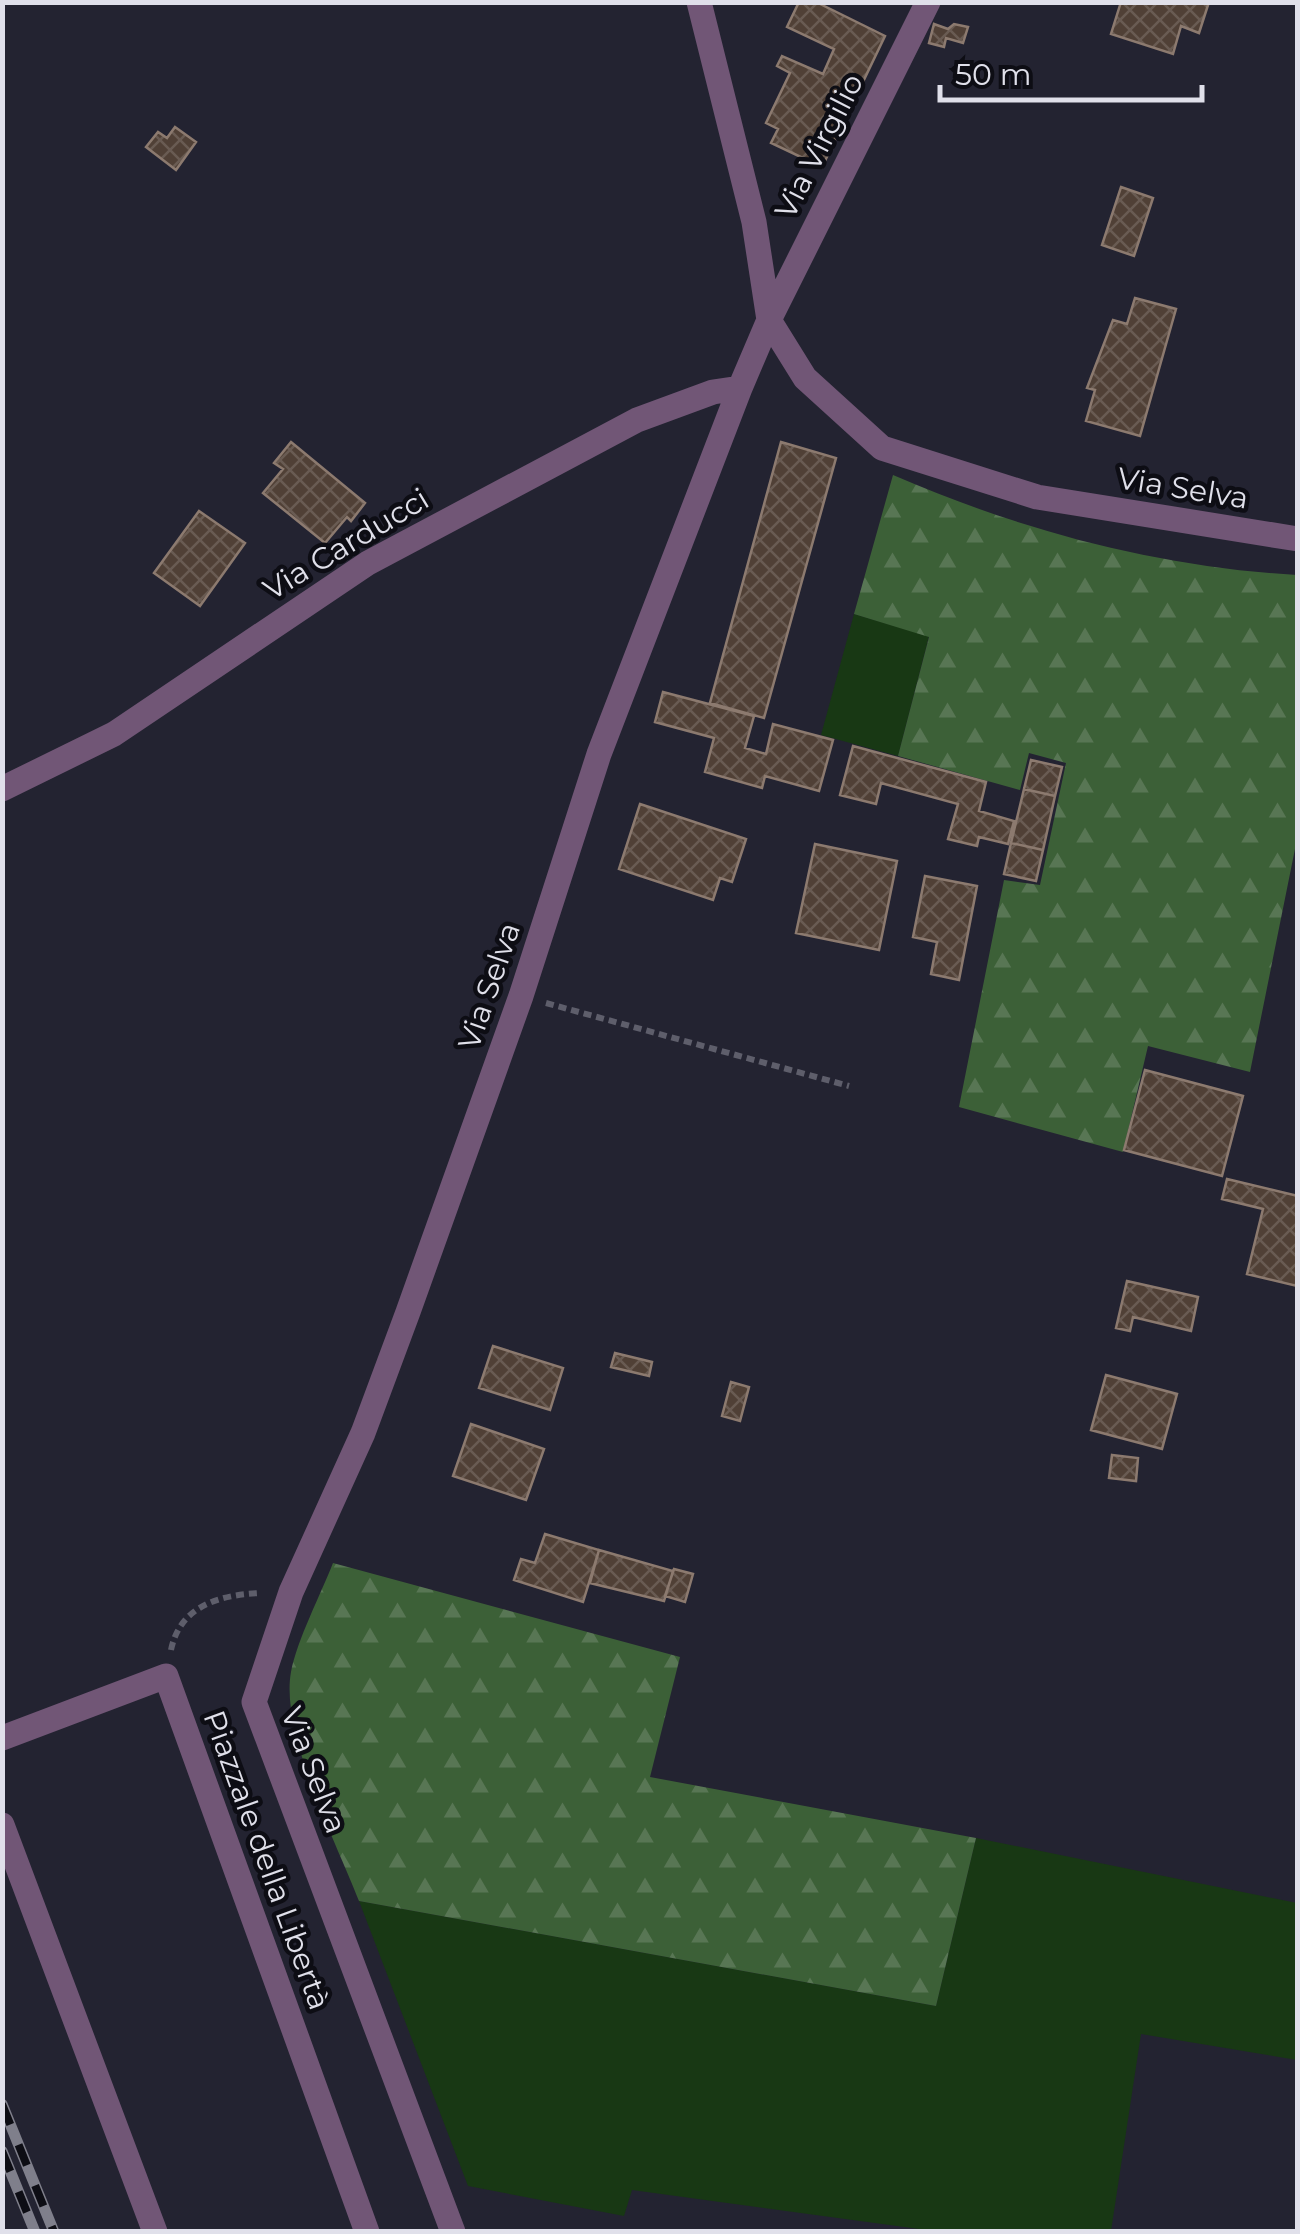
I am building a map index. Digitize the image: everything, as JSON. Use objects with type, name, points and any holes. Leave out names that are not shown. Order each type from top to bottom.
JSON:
[{"type":"street","points":[[699,2],[754,222],[769,320]]},
{"type":"street","name":"Via Virgilio","points":[[769,320],[928,2]]},
{"type":"street","name":"Via Selva","points":[[454,2232],[254,1702],[291,1592],[363,1433],[521,996],[600,754],[769,320]]},
{"type":"street","name":"Via Selva","points":[[769,320],[806,378],[882,448],[1037,498],[1298,538]]},
{"type":"street","name":"Via Carducci","points":[[2,790],[114,734],[368,562],[636,420],[713,392],[740,388]]},
{"type":"street","points":[[2,1738],[166,1676]]},
{"type":"street","name":"Piazzale della Libertà","points":[[166,1676],[368,2232]]},
{"type":"street","points":[[2,1826],[155,2232]]},
{"type":"path","points":[[521,996],[849,1086]]},
{"type":"path","points":[[166,1676],[175,1630],[192,1612],[230,1594],[291,1592]]},
{"type":"green space","points":[[893,475],[991,513],[1091,543],[1193,564],[1297,575],[1297,839],[1250,1072],[1148,1046],[1123,1152],[959,1107],[1004,880],[1040,885],[1066,763],[1029,753],[1020,790],[898,756],[929,637],[854,614]]},
{"type":"green space","points":[[854,614],[929,636],[898,756],[821,735]]},
{"type":"green space","points":[[333,1563],[680,1657],[650,1777],[976,1838],[936,2006],[359,1901],[312,1787],[290,1697],[298,1646]]},
{"type":"green space","points":[[976,1838],[1297,1903],[1297,2060],[1141,2034],[1111,2231],[934,2231],[632,2190],[624,2216],[468,2186],[359,1901],[936,2006]]},
{"type":"building","points":[[799,2],[816,2],[885,36],[822,167],[771,143],[778,129],[766,123],[790,73],[777,66],[782,56],[823,74],[834,49],[787,27]]},
{"type":"building","points":[[1121,2],[1209,2],[1199,33],[1181,26],[1173,54],[1111,34]]},
{"type":"building","points":[[934,24],[948,29],[954,24],[968,27],[963,43],[946,38],[944,47],[929,43]]},
{"type":"building","points":[[175,127],[196,142],[176,170],[146,147],[158,132],[167,138]]},
{"type":"building","points":[[1121,187],[1153,198],[1134,256],[1102,245]]},
{"type":"building","points":[[1135,298],[1176,309],[1140,436],[1086,421],[1095,390],[1087,388],[1113,320],[1127,324]]},
{"type":"building","points":[[291,442],[365,503],[325,543],[263,493],[283,469],[274,463]]},
{"type":"building","points":[[781,442],[836,458],[764,718],[710,703]]},
{"type":"building","points":[[199,511],[245,543],[200,606],[154,573]]},
{"type":"building","points":[[663,692],[754,716],[745,748],[766,754],[773,724],[833,740],[819,791],[765,776],[762,788],[705,772],[714,738],[655,722]]},
{"type":"building","points":[[853,746],[986,782],[979,811],[1014,821],[1008,844],[979,837],[977,846],[948,839],[958,804],[881,783],[876,804],[840,795]]},
{"type":"building","points":[[1031,760],[1062,767],[1055,796],[1024,789]]},
{"type":"building","points":[[1024,789],[1055,796],[1043,850],[1011,843]]},
{"type":"building","points":[[640,804],[746,839],[732,882],[720,878],[713,900],[619,869]]},
{"type":"building","points":[[1011,843],[1043,850],[1036,881],[1004,874]]},
{"type":"building","points":[[815,844],[897,861],[879,950],[796,933]]},
{"type":"building","points":[[925,876],[977,886],[959,980],[931,974],[937,942],[913,937]]},
{"type":"building","points":[[1145,1070],[1243,1096],[1222,1176],[1124,1150]]},
{"type":"building","points":[[1227,1179],[1298,1196],[1297,1286],[1247,1274],[1263,1209],[1222,1199]]},
{"type":"building","points":[[1127,1281],[1198,1297],[1191,1331],[1133,1317],[1130,1331],[1116,1328]]},
{"type":"building","points":[[493,1346],[563,1368],[550,1410],[479,1388]]},
{"type":"building","points":[[615,1353],[652,1362],[649,1376],[611,1367]]},
{"type":"building","points":[[1106,1375],[1177,1394],[1162,1449],[1091,1430]]},
{"type":"building","points":[[731,1382],[749,1387],[740,1421],[722,1416]]},
{"type":"building","points":[[471,1424],[544,1449],[526,1500],[453,1476]]},
{"type":"building","points":[[1112,1455],[1138,1458],[1136,1481],[1109,1478]]},
{"type":"building","points":[[545,1534],[599,1550],[583,1602],[514,1580],[521,1559],[535,1563]]},
{"type":"building","points":[[599,1550],[673,1571],[664,1601],[590,1583]]},
{"type":"building","points":[[674,1569],[693,1574],[685,1602],[665,1596]]},
{"type":"railway","points":[[2,2104],[54,2232]]},
{"type":"railway","points":[[2,2151],[35,2232]]}]
